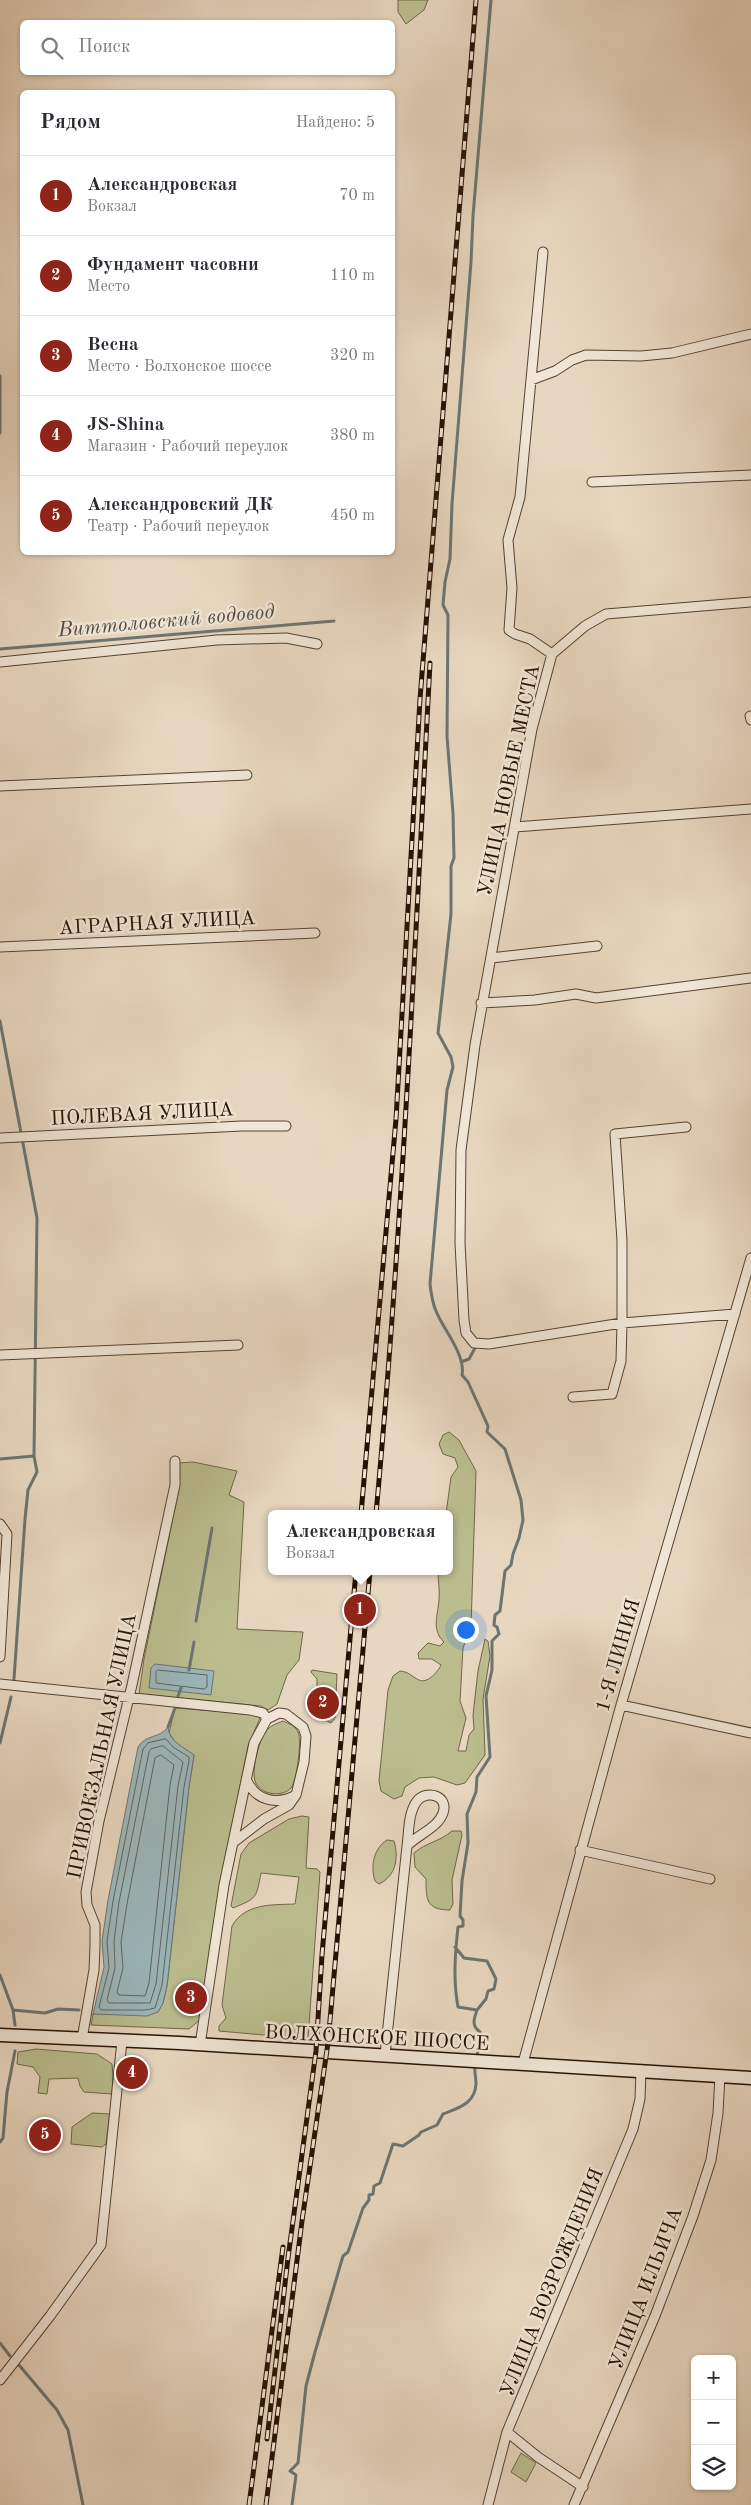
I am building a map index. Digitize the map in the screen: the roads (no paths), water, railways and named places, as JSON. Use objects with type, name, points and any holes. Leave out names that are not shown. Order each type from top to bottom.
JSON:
[{"type":"main road","name":"ВОЛХОНСКОЕ ШОССЕ","points":[[0,2035],[385,2055],[751,2078]]},
{"type":"street","name":"УЛИЦА НОВЫЕ МЕСТА","points":[[543,252],[534,379],[520,497],[508,540],[512,588],[509,630],[530,639],[552,654],[532,729],[481,1003],[461,1150],[460,1243],[464,1320],[466,1333],[474,1343],[489,1344],[622,1323]]},
{"type":"street","points":[[534,379],[556,371],[572,360],[586,355],[642,356],[672,353],[751,334]]},
{"type":"street","points":[[592,482],[751,475]]},
{"type":"street","points":[[552,654],[585,626],[606,614],[751,602]]},
{"type":"street","points":[[0,662],[217,640],[286,638],[316,644]]},
{"type":"street","points":[[750,716],[751,720]]},
{"type":"street","points":[[0,786],[246,775]]},
{"type":"street","points":[[515,827],[751,809]]},
{"type":"street","name":"АГРАРНАЯ УЛИЦА","points":[[0,947],[315,933]]},
{"type":"street","points":[[490,958],[597,946]]},
{"type":"street","points":[[481,1003],[535,1000],[576,994],[596,998],[751,978]]},
{"type":"street","name":"ПОЛЕВАЯ УЛИЦА","points":[[0,1138],[232,1126],[286,1126]]},
{"type":"street","points":[[573,1397],[612,1394],[621,1361],[622,1241],[615,1134],[686,1127]]},
{"type":"street","name":"1-Я ЛИНИЯ","points":[[523,2064],[621,1705],[751,1258]]},
{"type":"street","points":[[622,1323],[735,1314]]},
{"type":"street","points":[[0,1354],[238,1345]]},
{"type":"street","name":"ПРИВОКЗАЛЬНАЯ УЛИЦА","points":[[82,2039],[94,1970],[95,1946],[95,1926],[87,1905],[86,1892],[99,1821],[129,1698],[175,1485],[175,1460]]},
{"type":"street","points":[[0,1657],[7,1534],[1,1525]]},
{"type":"street","points":[[0,1680],[0,1685],[258,1711],[267,1718]]},
{"type":"street","points":[[621,1705],[751,1734]]},
{"type":"street","points":[[200,2045],[224,1885],[254,1743],[267,1718],[279,1713],[286,1714],[303,1727],[306,1736],[300,1784],[296,1795],[289,1805],[264,1819],[234,1842]]},
{"type":"street","points":[[247,1781],[252,1791],[267,1799],[285,1800],[296,1795]]},
{"type":"street","points":[[385,2055],[406,1846],[413,1809],[418,1800],[426,1795],[433,1794],[440,1798],[444,1805],[444,1813],[438,1822],[414,1838],[406,1846]]},
{"type":"street","points":[[580,1850],[710,1879]]},
{"type":"street","points":[[0,2380],[101,2246],[122,2041]]},
{"type":"street","name":"УЛИЦА ВОЗРОЖДЕНИЯ","points":[[488,2505],[507,2432],[633,2128],[640,2099],[641,2072]]},
{"type":"street","name":"УЛИЦА ИЛЬИЧА","points":[[574,2503],[583,2487],[656,2316],[693,2216],[711,2160],[718,2113],[720,2076]]},
{"type":"street","points":[[507,2432],[538,2457],[583,2487]]},
{"type":"street","points":[[574,2503],[586,2505]]},
{"type":"water","points":[[155,1664],[214,1671],[211,1695],[149,1688],[151,1668]]},
{"type":"water","points":[[168,1727],[171,1737],[194,1755],[167,1986],[163,2003],[158,2012],[147,2016],[93,2014],[104,1967],[102,1941],[108,1900],[138,1747],[145,1740],[161,1733]]},
{"type":"waterway","points":[[477,2058],[480,2032],[475,2027],[474,2022],[477,2010],[458,2007],[455,1977],[458,1927],[463,1926],[463,1920],[460,1916],[462,1881],[468,1843],[467,1814],[476,1792],[477,1777],[490,1757],[486,1696],[492,1670],[492,1641],[499,1634],[497,1627],[494,1625],[495,1615],[500,1611],[505,1571],[511,1565],[523,1520],[521,1500],[505,1449],[487,1432],[488,1426],[468,1382],[462,1375],[461,1359],[435,1308],[430,1284],[447,1090],[453,1067],[451,1057],[438,1033],[451,914],[451,866],[454,858],[453,813],[447,736],[448,615],[443,605],[450,559],[452,504],[473,216],[491,0]]},
{"type":"waterway","points":[[0,376],[0,433]]},
{"type":"waterway","name":"Виттоловский водовод","points":[[0,649],[334,621]]},
{"type":"waterway","points":[[0,1021],[37,1218],[34,1456],[37,1472],[28,1490],[14,1679]]},
{"type":"waterway","points":[[461,1362],[469,1359],[475,1348]]},
{"type":"waterway","points":[[0,1459],[34,1456]]},
{"type":"waterway","points":[[196,1621],[212,1528]]},
{"type":"waterway","points":[[189,1670],[194,1642]]},
{"type":"waterway","points":[[178,1696],[181,1688]]},
{"type":"waterway","points":[[0,1743],[11,1697]]},
{"type":"waterway","points":[[168,1727],[175,1708]]},
{"type":"waterway","points":[[455,1947],[464,1958],[487,1961],[496,1979],[494,1989],[488,1991],[486,1999],[477,2010]]},
{"type":"waterway","points":[[0,1975],[13,2010],[15,2025]]},
{"type":"waterway","points":[[13,2010],[45,2013],[58,2009],[79,2010]]},
{"type":"waterway","points":[[0,2142],[3,2138],[7,2092],[15,2051]]},
{"type":"waterway","points":[[292,2505],[296,2475],[290,2471],[298,2463],[306,2386],[343,2256],[348,2252],[363,2208],[369,2200],[369,2195],[373,2194],[374,2186],[380,2183],[393,2144],[403,2146],[421,2132],[437,2125],[443,2114],[469,2101],[475,2091],[475,2064]]},
{"type":"waterway","points":[[0,2343],[10,2356]]},
{"type":"waterway","points":[[19,2365],[57,2410],[68,2430],[83,2505]]},
{"type":"railway","points":[[361,1510],[396,1119],[420,699],[476,0]]},
{"type":"railway","points":[[376,1510],[401,1195],[430,663]]},
{"type":"railway","points":[[267,2439],[288,2258],[316,2051],[322,1955],[356,1575]]},
{"type":"railway","points":[[266,2505],[302,2221],[328,2043],[370,1575]]},
{"type":"railway","points":[[249,2505],[283,2247]]},
{"type":"place","name":"Александровская","points":[[360,1610]]},
{"type":"place","name":"Фундамент часовни","points":[[323,1703]]},
{"type":"place","name":"Весна","points":[[191,1998]]},
{"type":"place","name":"JS-Shina","points":[[132,2073]]},
{"type":"place","name":"Александровский ДК","points":[[45,2135]]}]
